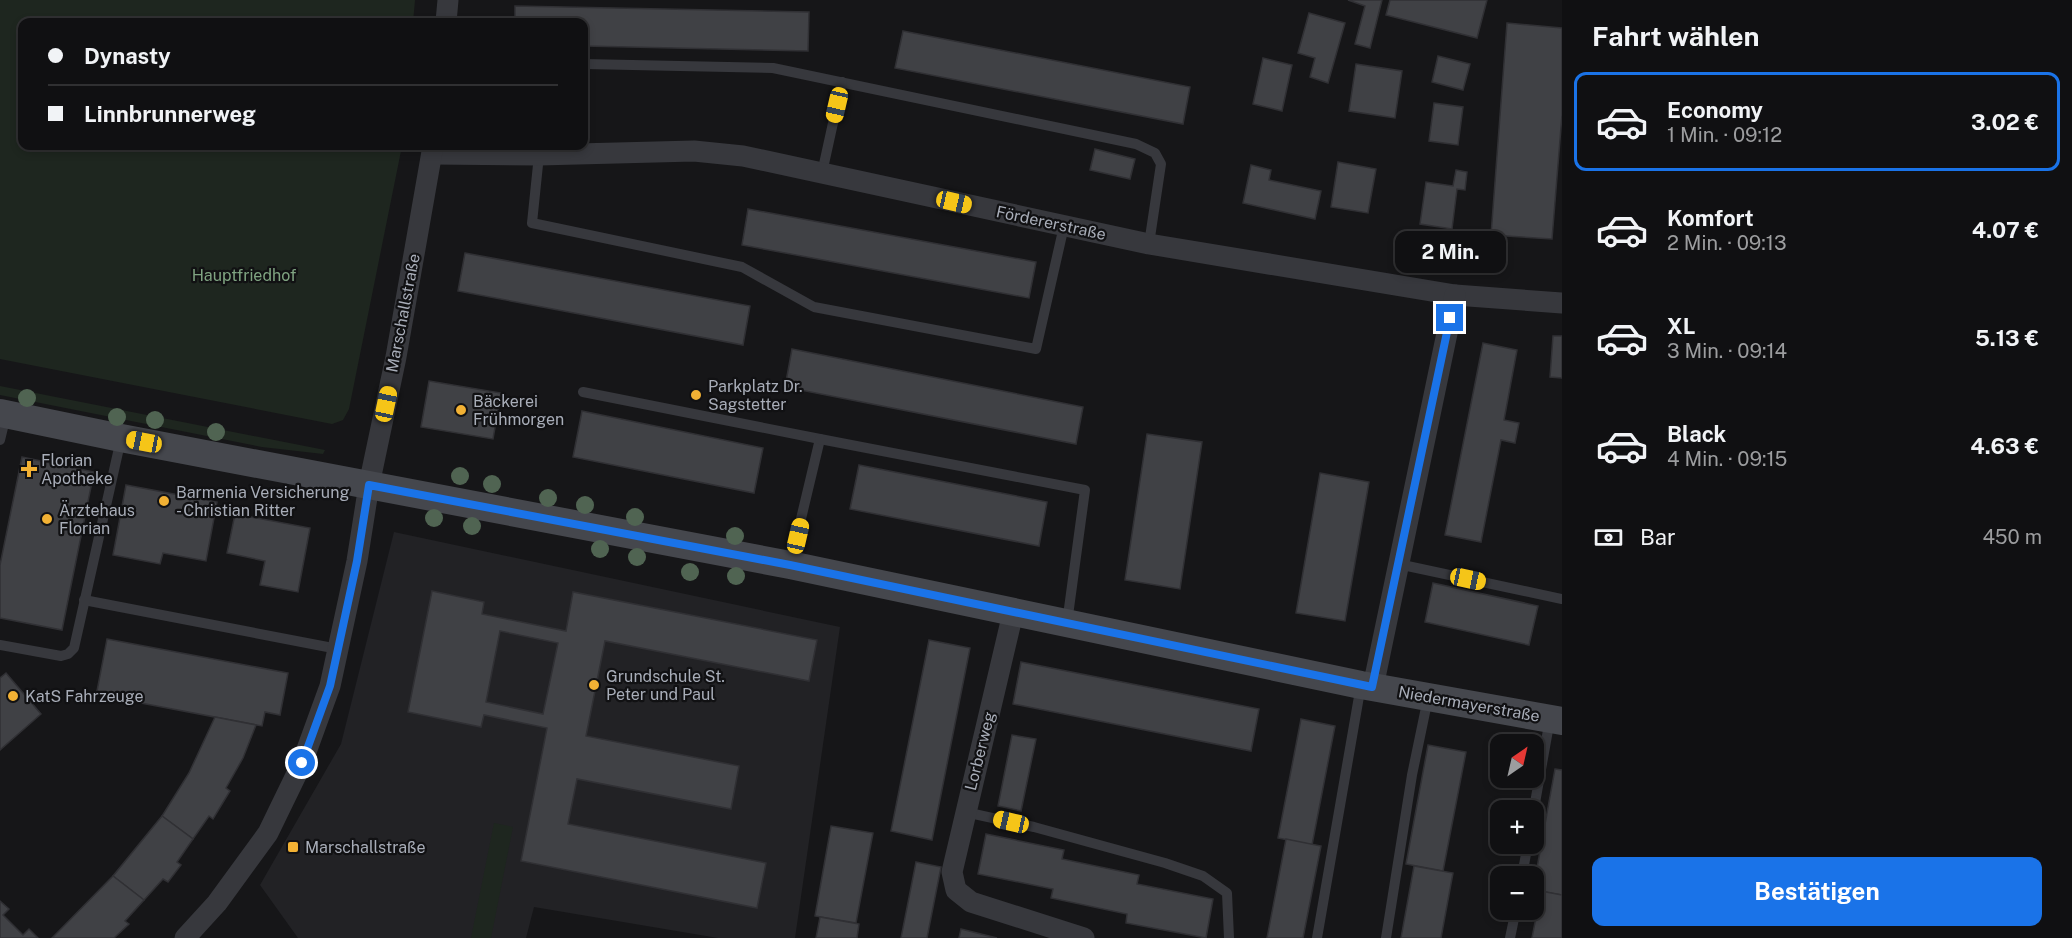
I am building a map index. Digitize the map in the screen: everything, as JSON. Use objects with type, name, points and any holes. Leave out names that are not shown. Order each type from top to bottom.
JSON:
[{"type":"main road","name":"Niedermayerstraße","points":[[2,423],[121,438],[790,565],[1367,686],[1556,720]]},
{"type":"street","points":[[446,18],[448,0]]},
{"type":"street","name":"Fördererstraße","points":[[433,150],[539,155],[694,151],[743,156],[1149,244],[1455,295],[1562,303]]},
{"type":"street","name":"Marschallstraße","points":[[185,938],[217,903],[268,833],[302,763],[321,715],[357,561],[369,485],[396,357],[433,150]]},
{"type":"street","points":[[1367,686],[1398,564],[1455,295]]},
{"type":"street","name":"Lorberweg","points":[[1013,613],[952,872],[956,890],[971,902],[1084,938]]},
{"type":"lane","points":[[588,64],[773,68],[1136,144],[1155,153],[1161,164],[1149,244]]},
{"type":"lane","points":[[822,172],[842,82]]},
{"type":"lane","points":[[539,155],[532,223],[742,267],[814,307],[1036,349],[1064,226]]},
{"type":"lane","points":[[583,392],[1085,490],[1067,624]]},
{"type":"lane","points":[[0,645],[64,656],[74,648],[121,438]]},
{"type":"lane","points":[[790,565],[820,439]]},
{"type":"lane","points":[[1398,564],[1562,599]]},
{"type":"lane","points":[[84,600],[338,649]]},
{"type":"lane","points":[[1317,938],[1367,686]]},
{"type":"lane","points":[[1386,938],[1412,775],[1428,698]]},
{"type":"lane","points":[[1536,800],[1556,720]]},
{"type":"lane","points":[[965,812],[1034,827],[1165,862],[1203,876],[1227,893],[1230,938]]},
{"type":"lane","points":[[1510,938],[1514,920]]},
{"type":"shaded area","name":"Grundschule St. Peter und Paul","points":[[394,532],[840,627],[795,938],[718,938],[534,907],[526,938],[298,938],[260,885],[341,744]]},
{"type":"green space","name":"Hauptfriedhof","points":[[0,0],[415,0],[413,18],[18,18],[18,150],[401,150],[349,409],[343,420],[332,424],[0,359]]},
{"type":"green space","points":[[0,386],[325,450],[323,454],[262,447],[0,395]]},
{"type":"green space","points":[[494,823],[513,827],[491,938],[471,938]]},
{"type":"building","points":[[1348,0],[1382,0],[1370,48],[1355,44],[1365,6]]},
{"type":"building","points":[[1390,0],[1487,0],[1477,38],[1386,15]]},
{"type":"building","points":[[515,6],[809,12],[808,51],[588,46],[588,18],[515,18]]},
{"type":"building","points":[[1309,13],[1345,23],[1328,83],[1310,77],[1315,58],[1298,53]]},
{"type":"building","points":[[1507,23],[1562,28],[1562,115],[1552,239],[1491,235]]},
{"type":"building","points":[[903,31],[1190,87],[1183,124],[895,68]]},
{"type":"building","points":[[1438,56],[1470,64],[1463,90],[1432,82]]},
{"type":"building","points":[[1263,58],[1292,65],[1282,111],[1253,104]]},
{"type":"building","points":[[1356,64],[1402,71],[1395,118],[1349,111]]},
{"type":"building","points":[[1434,103],[1463,107],[1458,145],[1429,141]]},
{"type":"building","points":[[1095,149],[1135,159],[1130,179],[1090,170]]},
{"type":"building","points":[[1338,162],[1376,169],[1368,213],[1331,207]]},
{"type":"building","points":[[1251,165],[1271,170],[1269,180],[1321,191],[1315,219],[1243,203]]},
{"type":"building","points":[[1456,170],[1467,172],[1465,190],[1457,189],[1452,229],[1420,224],[1426,182],[1453,186]]},
{"type":"building","points":[[748,209],[1036,262],[1029,298],[742,245]]},
{"type":"building","points":[[465,253],[750,306],[743,345],[458,291]]},
{"type":"building","points":[[1553,336],[1562,336],[1562,378],[1550,377]]},
{"type":"building","points":[[1483,343],[1517,350],[1504,420],[1519,423],[1515,443],[1501,440],[1481,542],[1445,535]]},
{"type":"building","points":[[792,349],[1083,407],[1076,444],[785,387]]},
{"type":"building","name":"Bäckerei Frühmorgen","points":[[429,381],[501,393],[493,439],[421,427]]},
{"type":"building","points":[[582,411],[763,448],[754,493],[573,457]]},
{"type":"building","points":[[1147,434],[1202,442],[1180,589],[1125,580]]},
{"type":"building","name":"Ärztehaus Florian","points":[[22,457],[94,472],[62,630],[0,618],[0,565]]},
{"type":"building","points":[[859,465],[1047,502],[1039,546],[850,509]]},
{"type":"building","points":[[1320,473],[1369,482],[1345,621],[1296,613]]},
{"type":"building","points":[[126,485],[217,502],[206,561],[163,553],[160,564],[113,555]]},
{"type":"building","points":[[235,514],[310,528],[298,592],[260,585],[265,561],[227,553]]},
{"type":"building","points":[[1433,583],[1538,606],[1529,645],[1425,622]]},
{"type":"building","points":[[432,591],[484,602],[482,614],[566,631],[573,592],[817,640],[809,681],[605,641],[586,736],[739,766],[731,809],[577,779],[568,824],[766,863],[757,908],[521,861],[547,728],[484,715],[481,727],[408,712]],"holes":[[[500,631],[558,643],[543,714],[486,702]]]},
{"type":"building","points":[[107,639],[288,673],[280,715],[265,712],[262,726],[109,697],[110,694],[97,691]]},
{"type":"building","points":[[929,640],[970,648],[932,840],[891,831]]},
{"type":"building","points":[[1021,662],[1259,709],[1251,751],[1013,704]]},
{"type":"building","name":"KatS Fahrzeuge","points":[[6,673],[41,714],[0,750],[0,678]]},
{"type":"building","points":[[215,717],[256,725],[243,758],[226,788],[230,791],[213,819],[209,816],[193,839],[162,816],[189,773]]},
{"type":"building","points":[[1301,719],[1335,726],[1312,845],[1278,838]]},
{"type":"building","points":[[1012,735],[1036,739],[1021,811],[998,806]]},
{"type":"building","points":[[1428,745],[1466,752],[1443,871],[1406,864]]},
{"type":"building","points":[[1555,769],[1562,770],[1562,895],[1544,892],[1544,866],[1537,866],[1540,854],[1544,854],[1544,830]]},
{"type":"building","points":[[162,816],[193,839],[177,862],[181,865],[168,882],[163,879],[144,900],[113,876]]},
{"type":"building","points":[[831,826],[873,833],[856,923],[815,916]]},
{"type":"building","points":[[986,834],[1064,850],[1062,859],[1139,875],[1137,884],[1213,899],[1206,938],[1126,923],[1127,914],[1051,898],[1053,889],[978,874]]},
{"type":"building","points":[[1286,839],[1321,846],[1303,938],[1267,938]]},
{"type":"building","points":[[916,862],[941,867],[927,938],[901,938]]},
{"type":"building","points":[[1414,866],[1453,873],[1441,938],[1401,938]]},
{"type":"building","points":[[113,876],[144,900],[125,921],[129,924],[114,938],[52,938]]},
{"type":"building","points":[[1544,892],[1562,895],[1562,938],[1532,938],[1535,920],[1544,920]]},
{"type":"building","points":[[0,901],[9,909],[3,915],[23,935],[29,929],[38,938],[0,938]]},
{"type":"building","points":[[820,917],[859,924],[857,938],[816,938]]},
{"type":"building","points":[[961,929],[997,938],[959,938]]},
{"type":"place","name":"Parkplatz Dr. Sagstetter","points":[[696,395]]},
{"type":"place","name":"Bäckerei Frühmorgen","points":[[461,410]]},
{"type":"place","name":"Florian Apotheke","points":[[29,469]]},
{"type":"place","name":"Barmenia Versicherung - Christian Ritter","points":[[164,501]]},
{"type":"place","name":"Ärztehaus Florian","points":[[47,519]]},
{"type":"place","name":"Grundschule St. Peter und Paul","points":[[594,685]]},
{"type":"place","name":"KatS Fahrzeuge","points":[[13,696]]},
{"type":"place","name":"Marschallstraße","points":[[293,847]]},
{"type":"route","points":[[302,763],[330,686],[357,561],[369,485],[790,565],[1372,687],[1450,318]]}]
